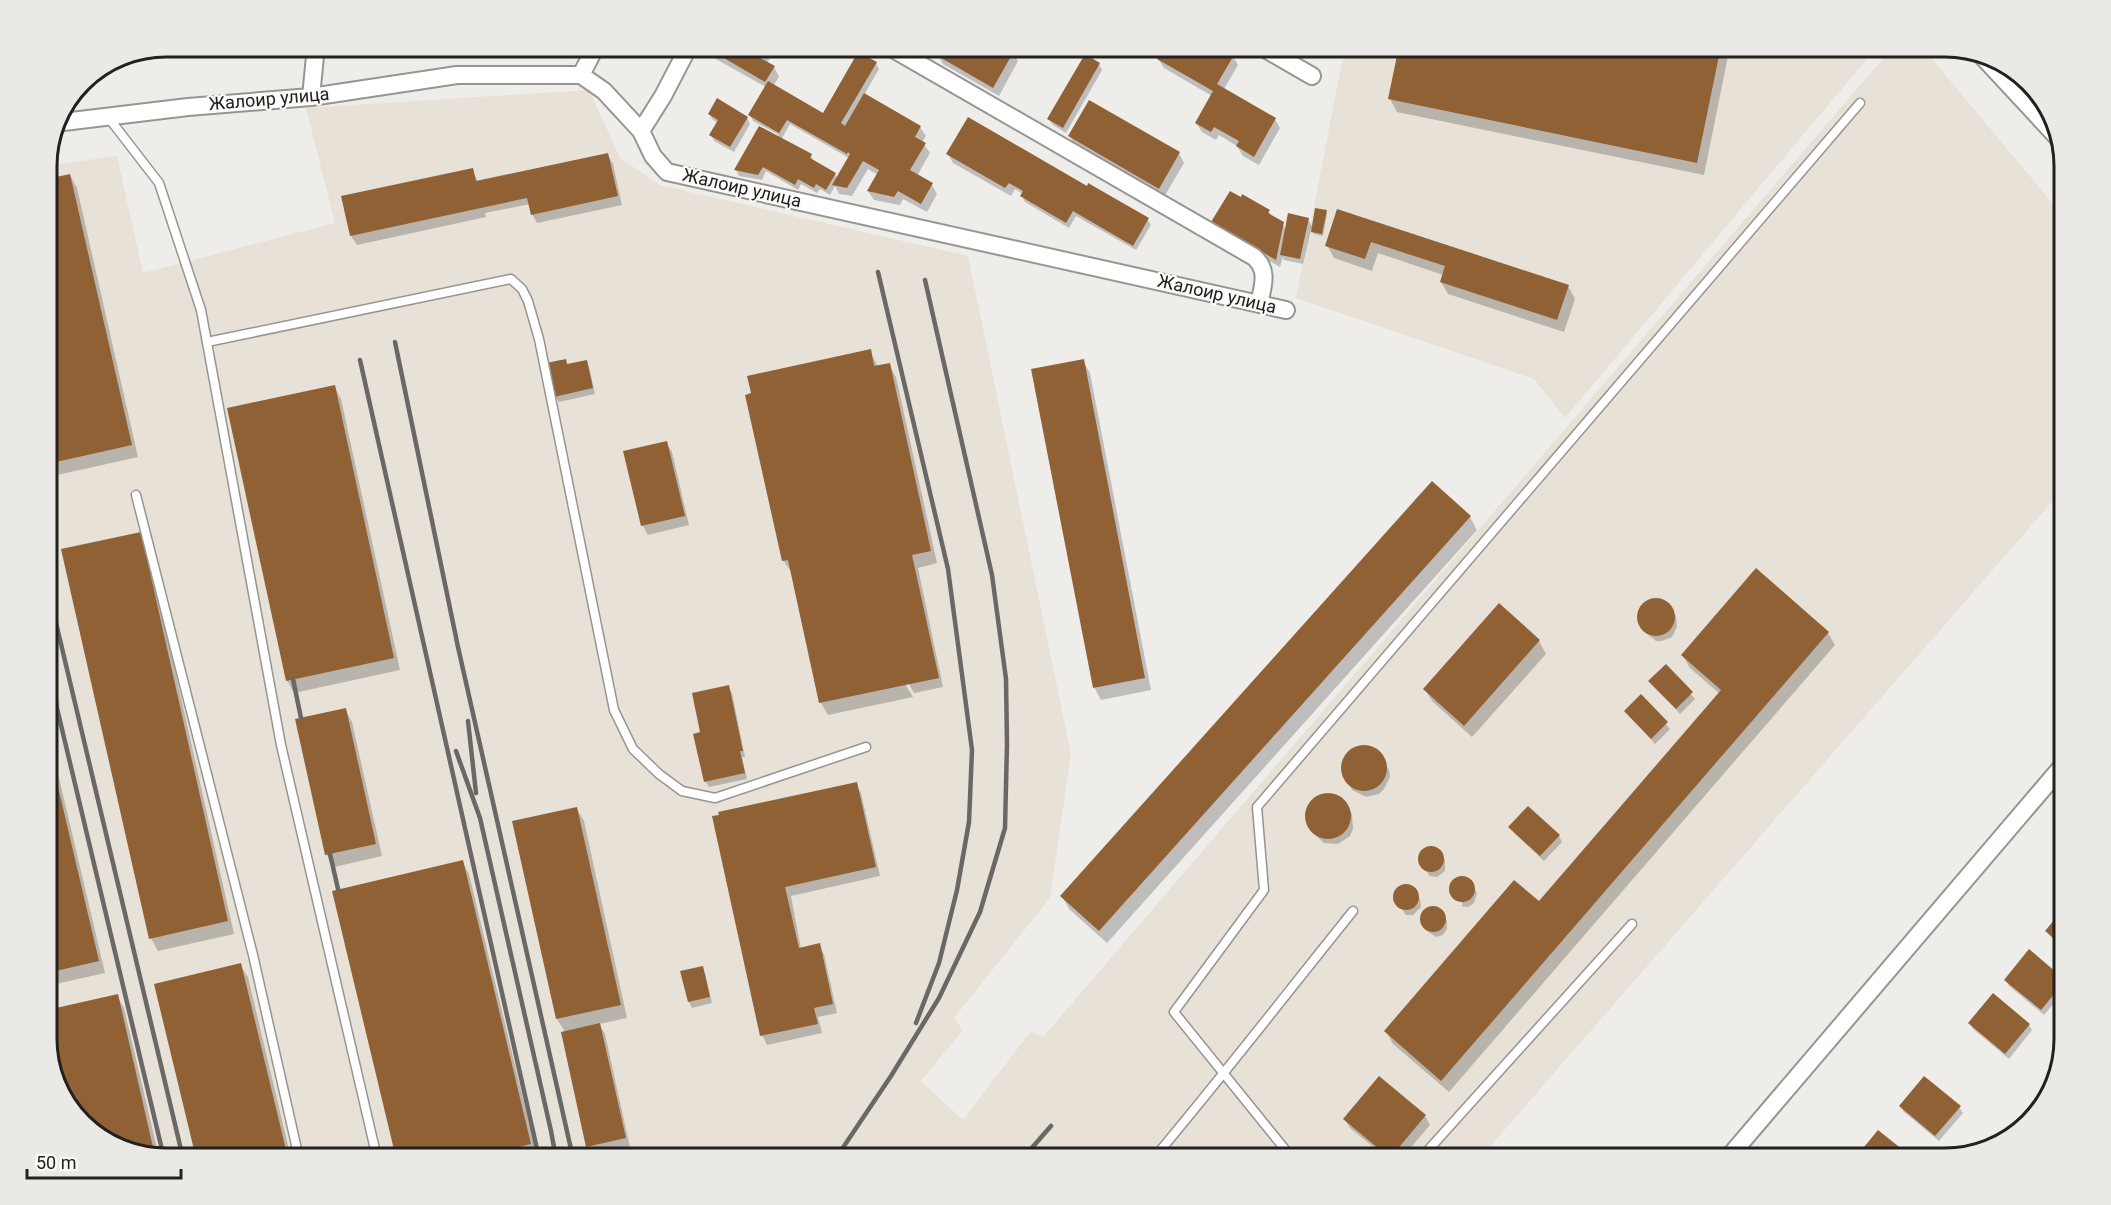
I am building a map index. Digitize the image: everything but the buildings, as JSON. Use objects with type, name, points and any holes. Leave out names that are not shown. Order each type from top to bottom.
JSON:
[{"type":"street","points":[[311,97],[315,57]]},
{"type":"street","points":[[581,75],[590,57]]},
{"type":"street","points":[[641,131],[683,57]]},
{"type":"street","points":[[907,57],[1254,257],[1264,270],[1259,304]]},
{"type":"street","points":[[1279,57],[1312,76]]},
{"type":"street","points":[[1994,69],[2046,125]]},
{"type":"street","name":"Жалоир улица","points":[[66,122],[188,107],[311,97],[457,75],[581,75],[604,91],[641,131],[654,156],[667,171],[1286,310]]},
{"type":"street","points":[[1737,1148],[2054,776]]},
{"type":"lane","points":[[1284,1148],[1174,1011],[1264,890],[1257,807],[1860,103]]},
{"type":"lane","points":[[108,116],[159,183],[201,310],[281,745],[375,1148]]},
{"type":"lane","points":[[207,342],[511,279],[522,289],[528,301],[539,339],[614,710],[633,749],[658,774],[682,791],[715,798],[866,747]]},
{"type":"lane","points":[[136,495],[253,955],[297,1148]]},
{"type":"lane","points":[[1162,1148],[1225,1073],[1353,911]]},
{"type":"lane","points":[[1430,1148],[1632,924]]},
{"type":"shaded area","points":[[1343,57],[1869,57],[1565,418],[1534,379],[1296,298]]},
{"type":"shaded area","points":[[1884,57],[1930,57],[2054,205],[2054,499],[1489,1148],[166,1148],[124,1140],[100,1125],[75,1100],[63,1074],[57,1046],[57,165],[117,156],[143,273],[335,223],[306,108],[589,90],[620,158],[660,185],[968,256],[1071,754],[1050,898],[954,1018],[963,1030],[921,1081],[963,1120],[1031,1031],[1043,1037]]},
{"type":"railway","points":[[878,272],[948,569],[972,750],[969,822],[957,890],[939,963],[916,1023]]},
{"type":"railway","points":[[843,1148],[939,998],[980,912],[1005,828],[1006,679],[992,575],[925,280]]},
{"type":"railway","points":[[395,342],[458,647],[571,1148]]},
{"type":"railway","points":[[360,360],[537,1148]]},
{"type":"railway","points":[[57,627],[181,1148]]},
{"type":"railway","points":[[293,679],[301,718]]},
{"type":"railway","points":[[57,708],[162,1148]]},
{"type":"railway","points":[[468,721],[476,793]]},
{"type":"railway","points":[[456,751],[480,818],[554,1148]]},
{"type":"railway","points":[[330,854],[338,889]]},
{"type":"railway","points":[[1032,1148],[1051,1126]]}]
